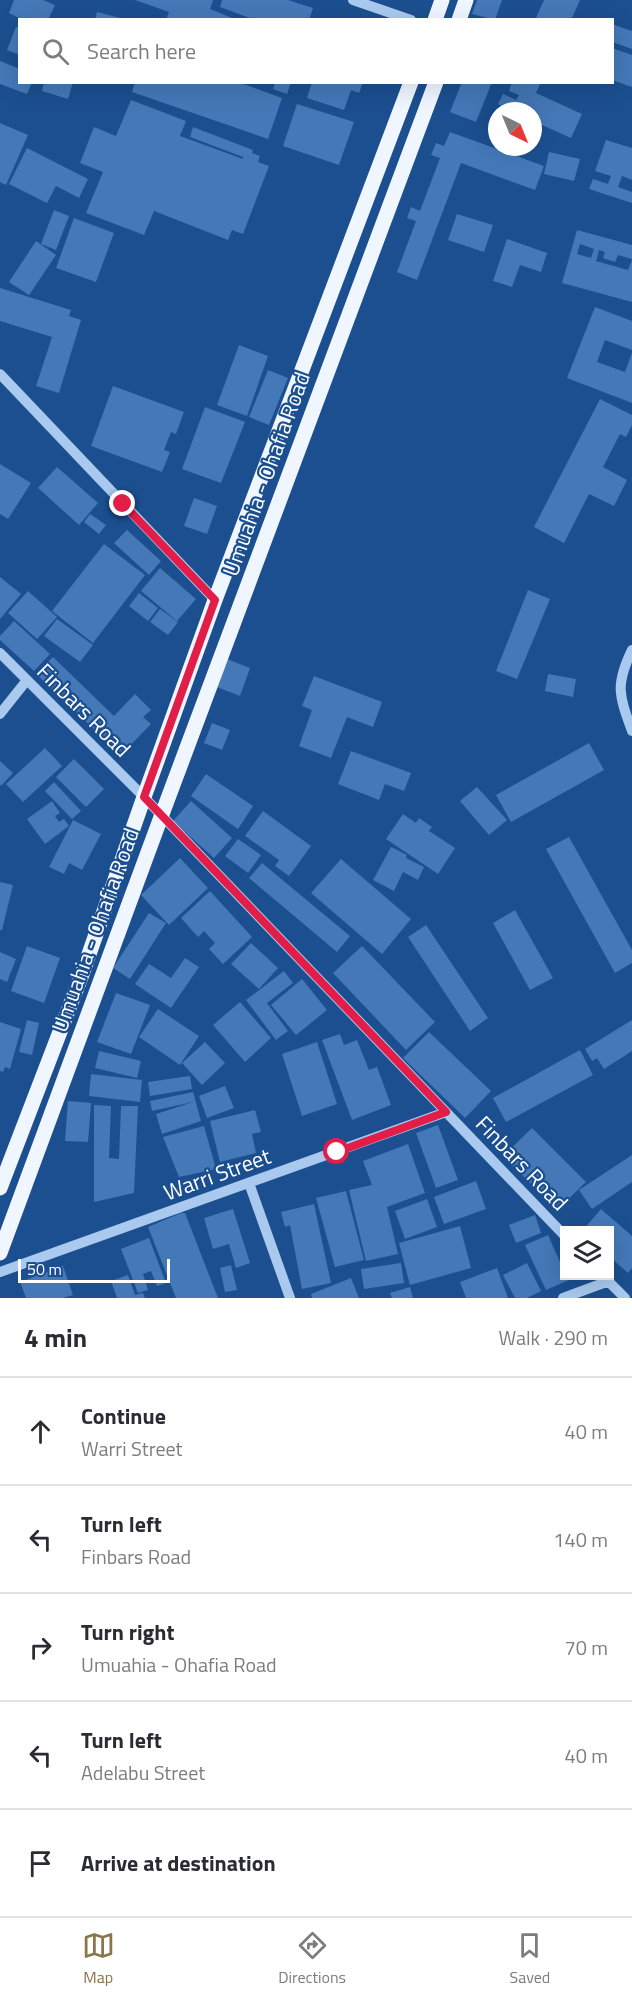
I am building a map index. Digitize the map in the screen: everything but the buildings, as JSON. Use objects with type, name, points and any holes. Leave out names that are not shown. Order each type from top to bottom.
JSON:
[{"type":"main road","points":[[436,18],[442,0]]},
{"type":"main road","points":[[460,18],[466,0]]},
{"type":"main road","name":"Umuahia - Ohafia Road","points":[[0,1188],[81,977],[215,600],[410,84]]},
{"type":"main road","name":"Umuahia - Ohafia Road","points":[[0,1253],[435,84]]},
{"type":"street","points":[[353,0],[405,18]]},
{"type":"street","points":[[0,374],[215,600]]},
{"type":"street","points":[[632,650],[622,669],[620,684],[621,701],[632,730]]},
{"type":"street","name":"Finbars Road","points":[[0,653],[144,797],[560,1231]]},
{"type":"street","points":[[0,714],[27,680]]},
{"type":"street","name":"Warri Street","points":[[0,1272],[446,1112]]},
{"type":"street","points":[[249,1184],[290,1298]]},
{"type":"street","points":[[563,1298],[602,1280]]},
{"type":"street","points":[[608,1280],[625,1298]]},
{"type":"route","points":[[123,504],[215,600],[144,797],[446,1112],[337,1152]]}]
